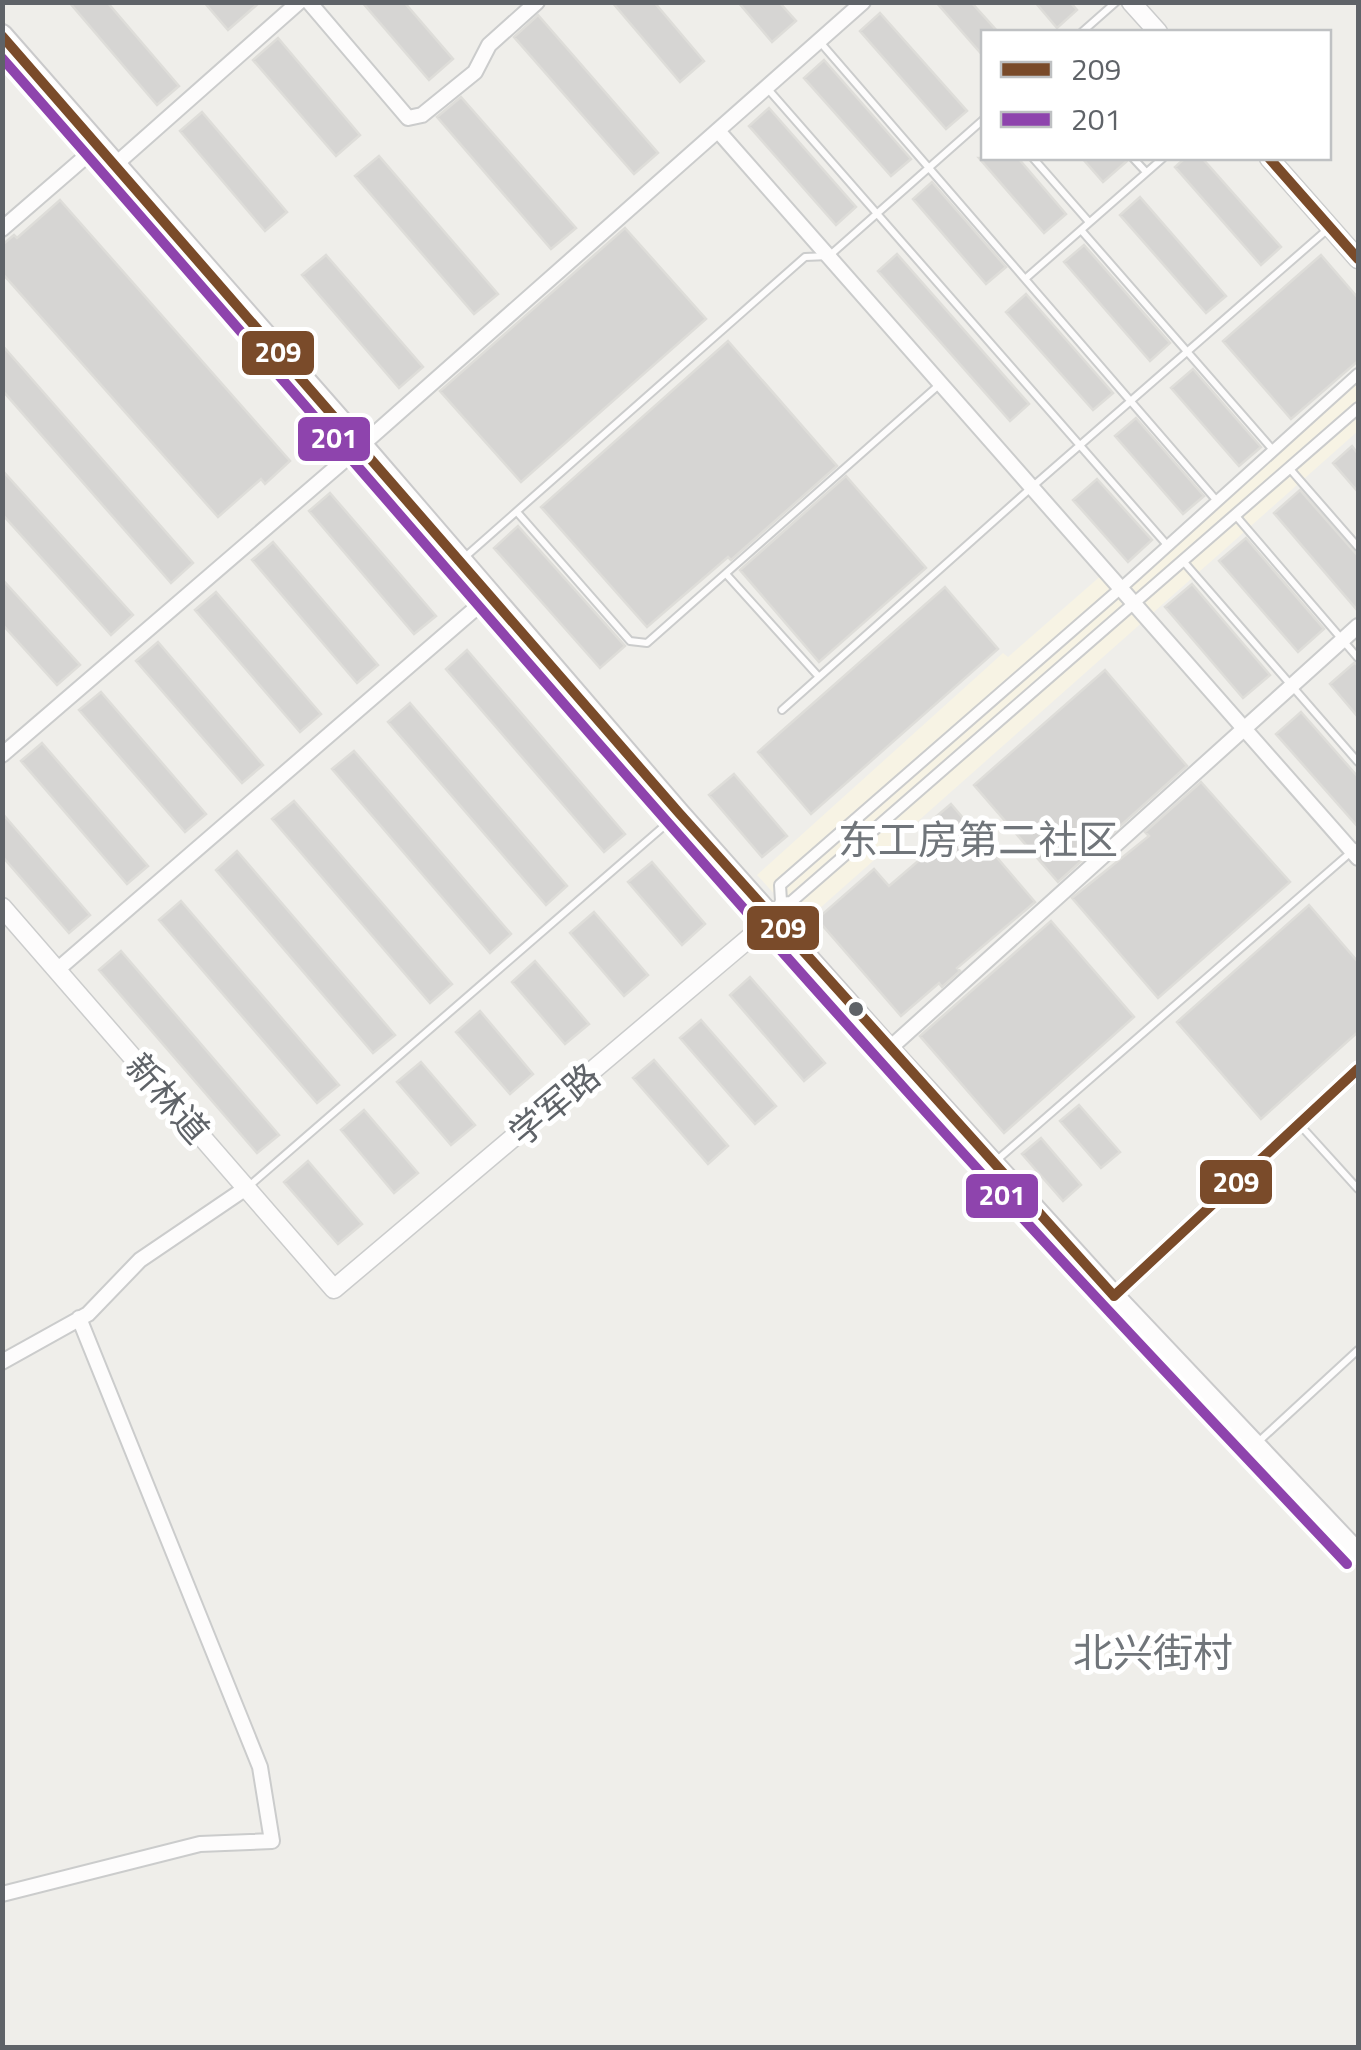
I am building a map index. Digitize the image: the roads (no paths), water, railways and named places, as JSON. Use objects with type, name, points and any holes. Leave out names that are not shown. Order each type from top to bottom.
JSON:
[{"type":"main road","points":[[2,35],[679,813],[777,910],[889,1049],[1114,1296],[1358,1554]]},
{"type":"street","points":[[116,164],[298,2]]},
{"type":"street","points":[[309,2],[408,118],[422,115],[475,72],[489,45],[537,2]]},
{"type":"street","points":[[2,755],[362,445],[863,2]]},
{"type":"street","points":[[1132,2],[1156,30]]},
{"type":"street","points":[[719,132],[1356,852]]},
{"type":"street","points":[[2,229],[100,145]]},
{"type":"street","points":[[1270,160],[1358,260]]},
{"type":"street","points":[[777,910],[780,885],[1121,588],[1358,374]]},
{"type":"street","points":[[777,910],[1136,604],[1358,408]]},
{"type":"street","points":[[57,970],[491,595]]},
{"type":"street","points":[[889,1049],[1358,626]]},
{"type":"street","name":"新林道","points":[[2,907],[334,1290]]},
{"type":"street","name":"学军路","points":[[334,1290],[777,910]]},
{"type":"street","points":[[1114,1296],[1358,1070]]},
{"type":"street","points":[[2,1362],[79,1318],[140,1260],[246,1188]]},
{"type":"street","points":[[2,1894],[200,1844],[272,1841],[260,1767],[79,1318]]},
{"type":"lane","points":[[1084,30],[1116,2]]},
{"type":"lane","points":[[820,42],[1217,501]]},
{"type":"lane","points":[[768,88],[1168,546]]},
{"type":"lane","points":[[462,560],[805,257],[829,256],[981,122]]},
{"type":"lane","points":[[1035,160],[1090,222]]},
{"type":"lane","points":[[1136,160],[1146,172]]},
{"type":"lane","points":[[1025,279],[1160,160]]},
{"type":"lane","points":[[782,710],[1330,227]]},
{"type":"lane","points":[[1081,230],[1272,450]]},
{"type":"lane","points":[[517,512],[630,641],[647,643],[940,383]]},
{"type":"lane","points":[[1290,469],[1358,548]]},
{"type":"lane","points":[[1235,515],[1358,658]]},
{"type":"lane","points":[[1184,561],[1358,762]]},
{"type":"lane","points":[[726,574],[819,678]]},
{"type":"lane","points":[[246,1188],[679,813]]},
{"type":"lane","points":[[993,1164],[1356,852]]},
{"type":"lane","points":[[1300,1124],[1358,1188]]},
{"type":"lane","points":[[1255,1445],[1358,1350]]},
{"type":"district","name":"东工房第二社区","points":[[978,839]]},
{"type":"district","name":"北兴街村","points":[[1153,1652]]}]
